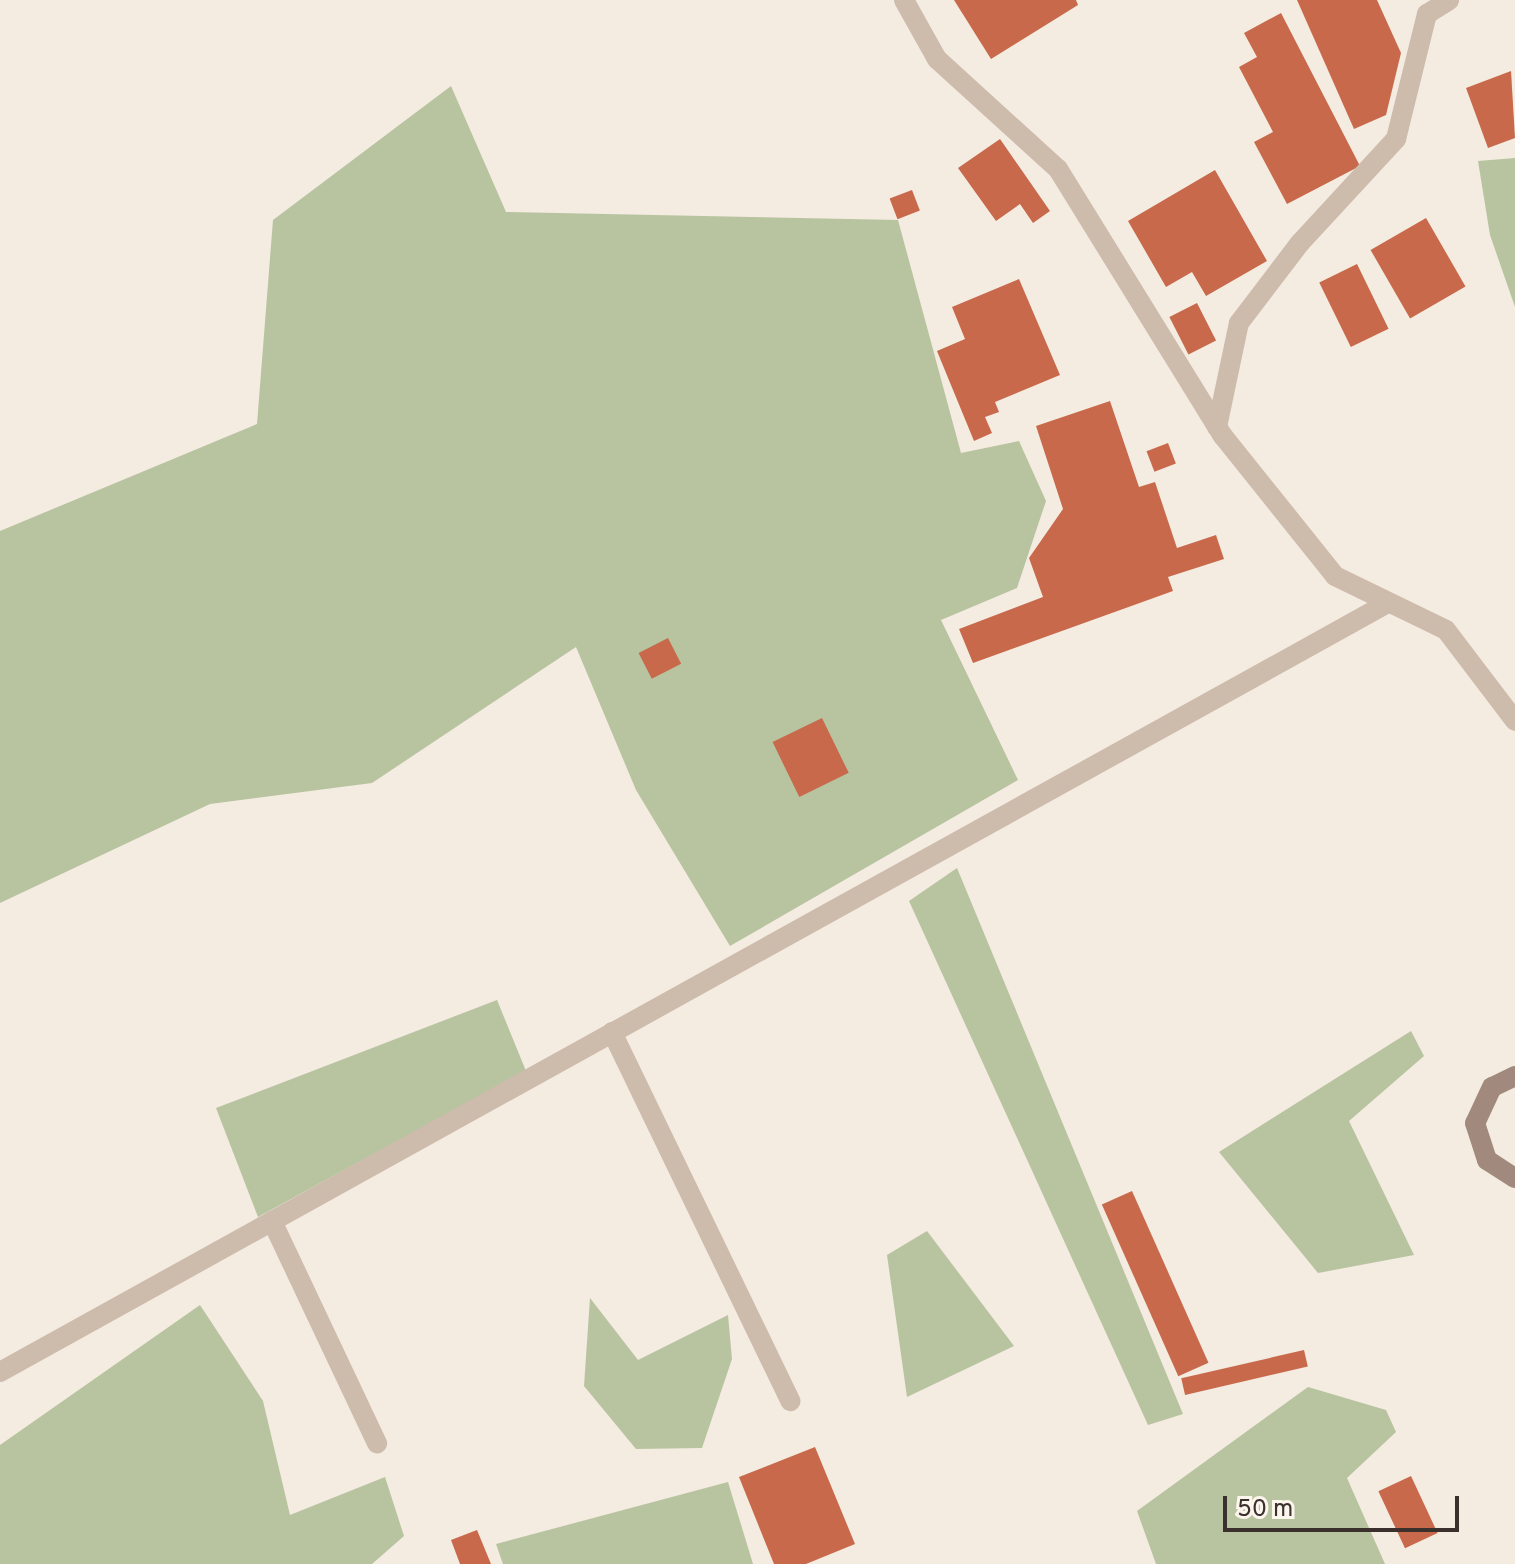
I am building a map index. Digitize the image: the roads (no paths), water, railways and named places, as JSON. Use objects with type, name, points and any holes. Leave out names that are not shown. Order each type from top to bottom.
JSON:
[{"type":"street","points":[[904,0],[937,59],[1058,169],[1217,427],[1335,576],[1446,630],[1515,721]]},
{"type":"street","points":[[1217,427],[1239,323],[1300,243],[1396,139],[1427,14],[1449,0]]},
{"type":"street","points":[[0,1372],[1388,603]]},
{"type":"street","points":[[612,1032],[790,1401]]},
{"type":"street","points":[[1515,1076],[1492,1087],[1475,1123],[1487,1160],[1515,1178]]},
{"type":"street","points":[[272,1221],[377,1443]]}]
